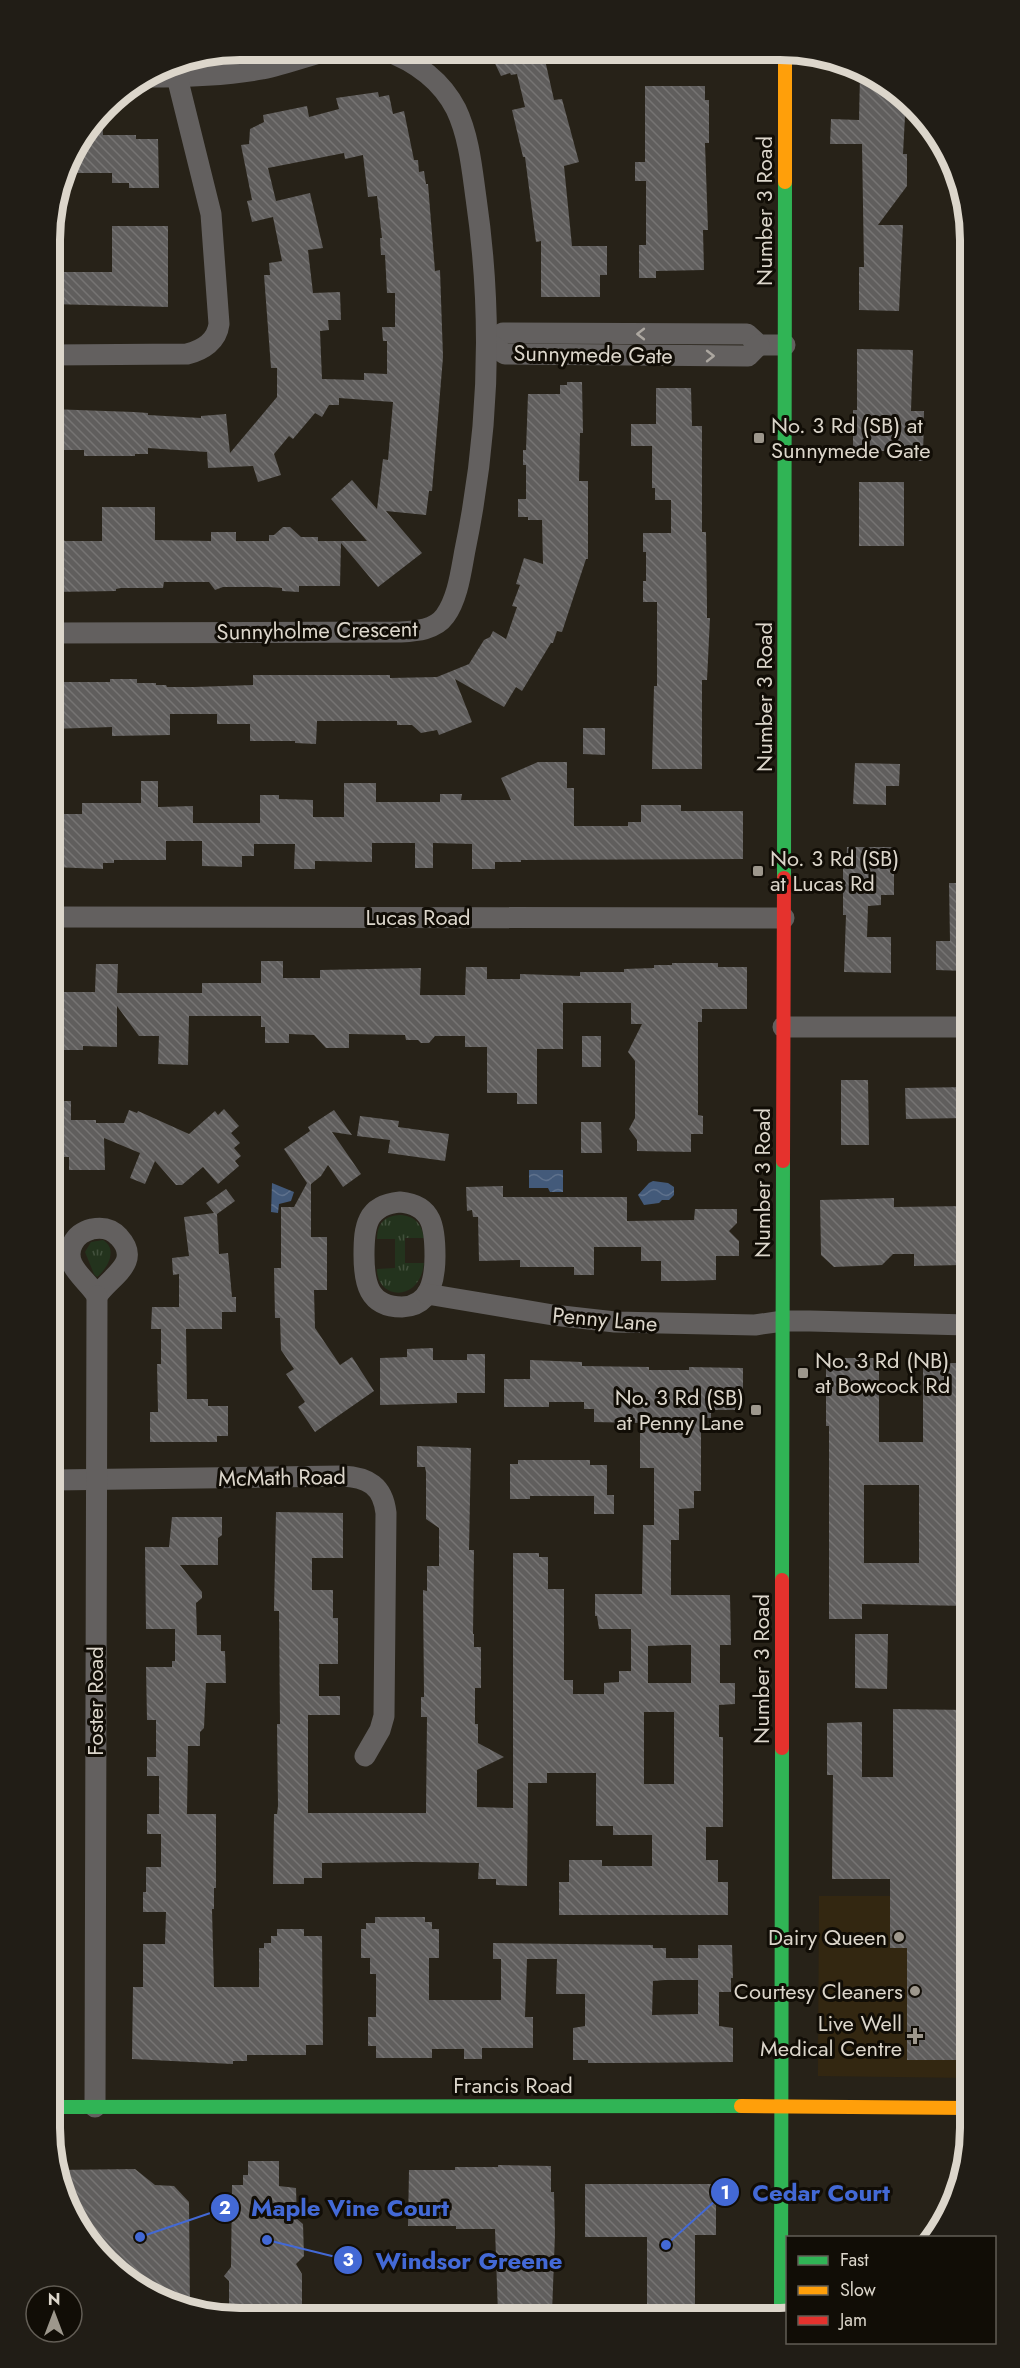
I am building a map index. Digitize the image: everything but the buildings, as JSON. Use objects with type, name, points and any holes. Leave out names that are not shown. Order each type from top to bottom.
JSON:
[{"type":"main road","name":"Number 3 Road","points":[[781,2308],[785,60]]},
{"type":"main road","name":"Francis Road","points":[[60,2107],[960,2108]]},
{"type":"street","points":[[167,76],[246,72],[295,60]]},
{"type":"street","name":"Sunnyholme Crescent","points":[[60,633],[400,632],[420,630],[439,622],[445,616],[454,597],[472,511],[483,426],[487,342],[480,226],[461,122],[452,103],[435,81],[407,60]]},
{"type":"street","points":[[60,355],[178,355],[196,352],[209,354],[219,327],[211,214],[177,76]]},
{"type":"street","name":"Sunnymede Gate","points":[[487,342],[505,354],[748,356],[759,345],[785,345]]},
{"type":"street","name":"Lucas Road","points":[[60,917],[784,918]]},
{"type":"street","points":[[783,1027],[960,1028]]},
{"type":"street","points":[[400,1202],[413,1204],[424,1211],[432,1221],[435,1234],[435,1274],[428,1293],[412,1305],[393,1306],[380,1301],[368,1287],[364,1275],[365,1228],[371,1216],[387,1204],[400,1202]]},
{"type":"street","name":"Penny Lane","points":[[428,1293],[554,1315],[615,1322],[755,1325],[783,1321],[960,1324]]},
{"type":"street","name":"Foster Road","points":[[95,2107],[97,1296]]},
{"type":"street","name":"McMath Road","points":[[60,1480],[342,1476],[360,1477],[374,1485],[381,1493],[386,1513],[384,1716],[380,1730],[365,1756]]},
{"type":"shaded area","points":[[819,1896],[960,1896],[960,2078],[818,2076]]},
{"type":"green space","points":[[399,1215],[416,1221],[424,1238],[405,1238],[405,1263],[424,1263],[421,1276],[415,1285],[399,1293],[384,1287],[377,1269],[395,1268],[395,1239],[377,1239],[378,1229],[382,1222],[389,1217]]},
{"type":"green space","points":[[103,1240],[108,1244],[111,1253],[108,1264],[97,1277],[85,1252],[91,1242]]},
{"type":"water","points":[[529,1170],[563,1170],[563,1192],[550,1192],[548,1188],[529,1188]]},
{"type":"water","points":[[653,1181],[668,1183],[674,1187],[674,1195],[669,1200],[644,1205],[638,1195]]},
{"type":"water","points":[[272,1183],[294,1192],[291,1201],[279,1204],[278,1213],[271,1212]]},
{"type":"traffic: fast","points":[[784,878],[785,182]]},
{"type":"traffic: fast","points":[[782,1580],[783,1161]]},
{"type":"traffic: fast","points":[[781,2308],[782,1748]]},
{"type":"traffic: fast","points":[[60,2107],[741,2106]]},
{"type":"traffic: slow","points":[[785,60],[785,182]]},
{"type":"traffic: slow","points":[[741,2106],[960,2108]]},
{"type":"traffic: jam","points":[[783,1161],[784,878]]},
{"type":"traffic: jam","points":[[782,1580],[782,1748]]},
{"type":"place","name":"No. 3 Rd (SB) at Sunnymede Gate","points":[[759,438]]},
{"type":"place","name":"No. 3 Rd (SB) at Lucas Rd","points":[[758,871]]},
{"type":"place","name":"No. 3 Rd (NB) at Bowcock Rd","points":[[803,1373]]},
{"type":"place","name":"No. 3 Rd (SB) at Penny Lane","points":[[756,1410]]},
{"type":"place","name":"Dairy Queen","points":[[899,1937]]},
{"type":"place","name":"Courtesy Cleaners","points":[[915,1991]]},
{"type":"place","name":"Live Well Medical Centre","points":[[915,2036]]},
{"type":"place","name":"Maple Vine Court","points":[[140,2237]]},
{"type":"place","name":"Windsor Greene","points":[[267,2240]]},
{"type":"place","name":"Cedar Court","points":[[666,2245]]}]
